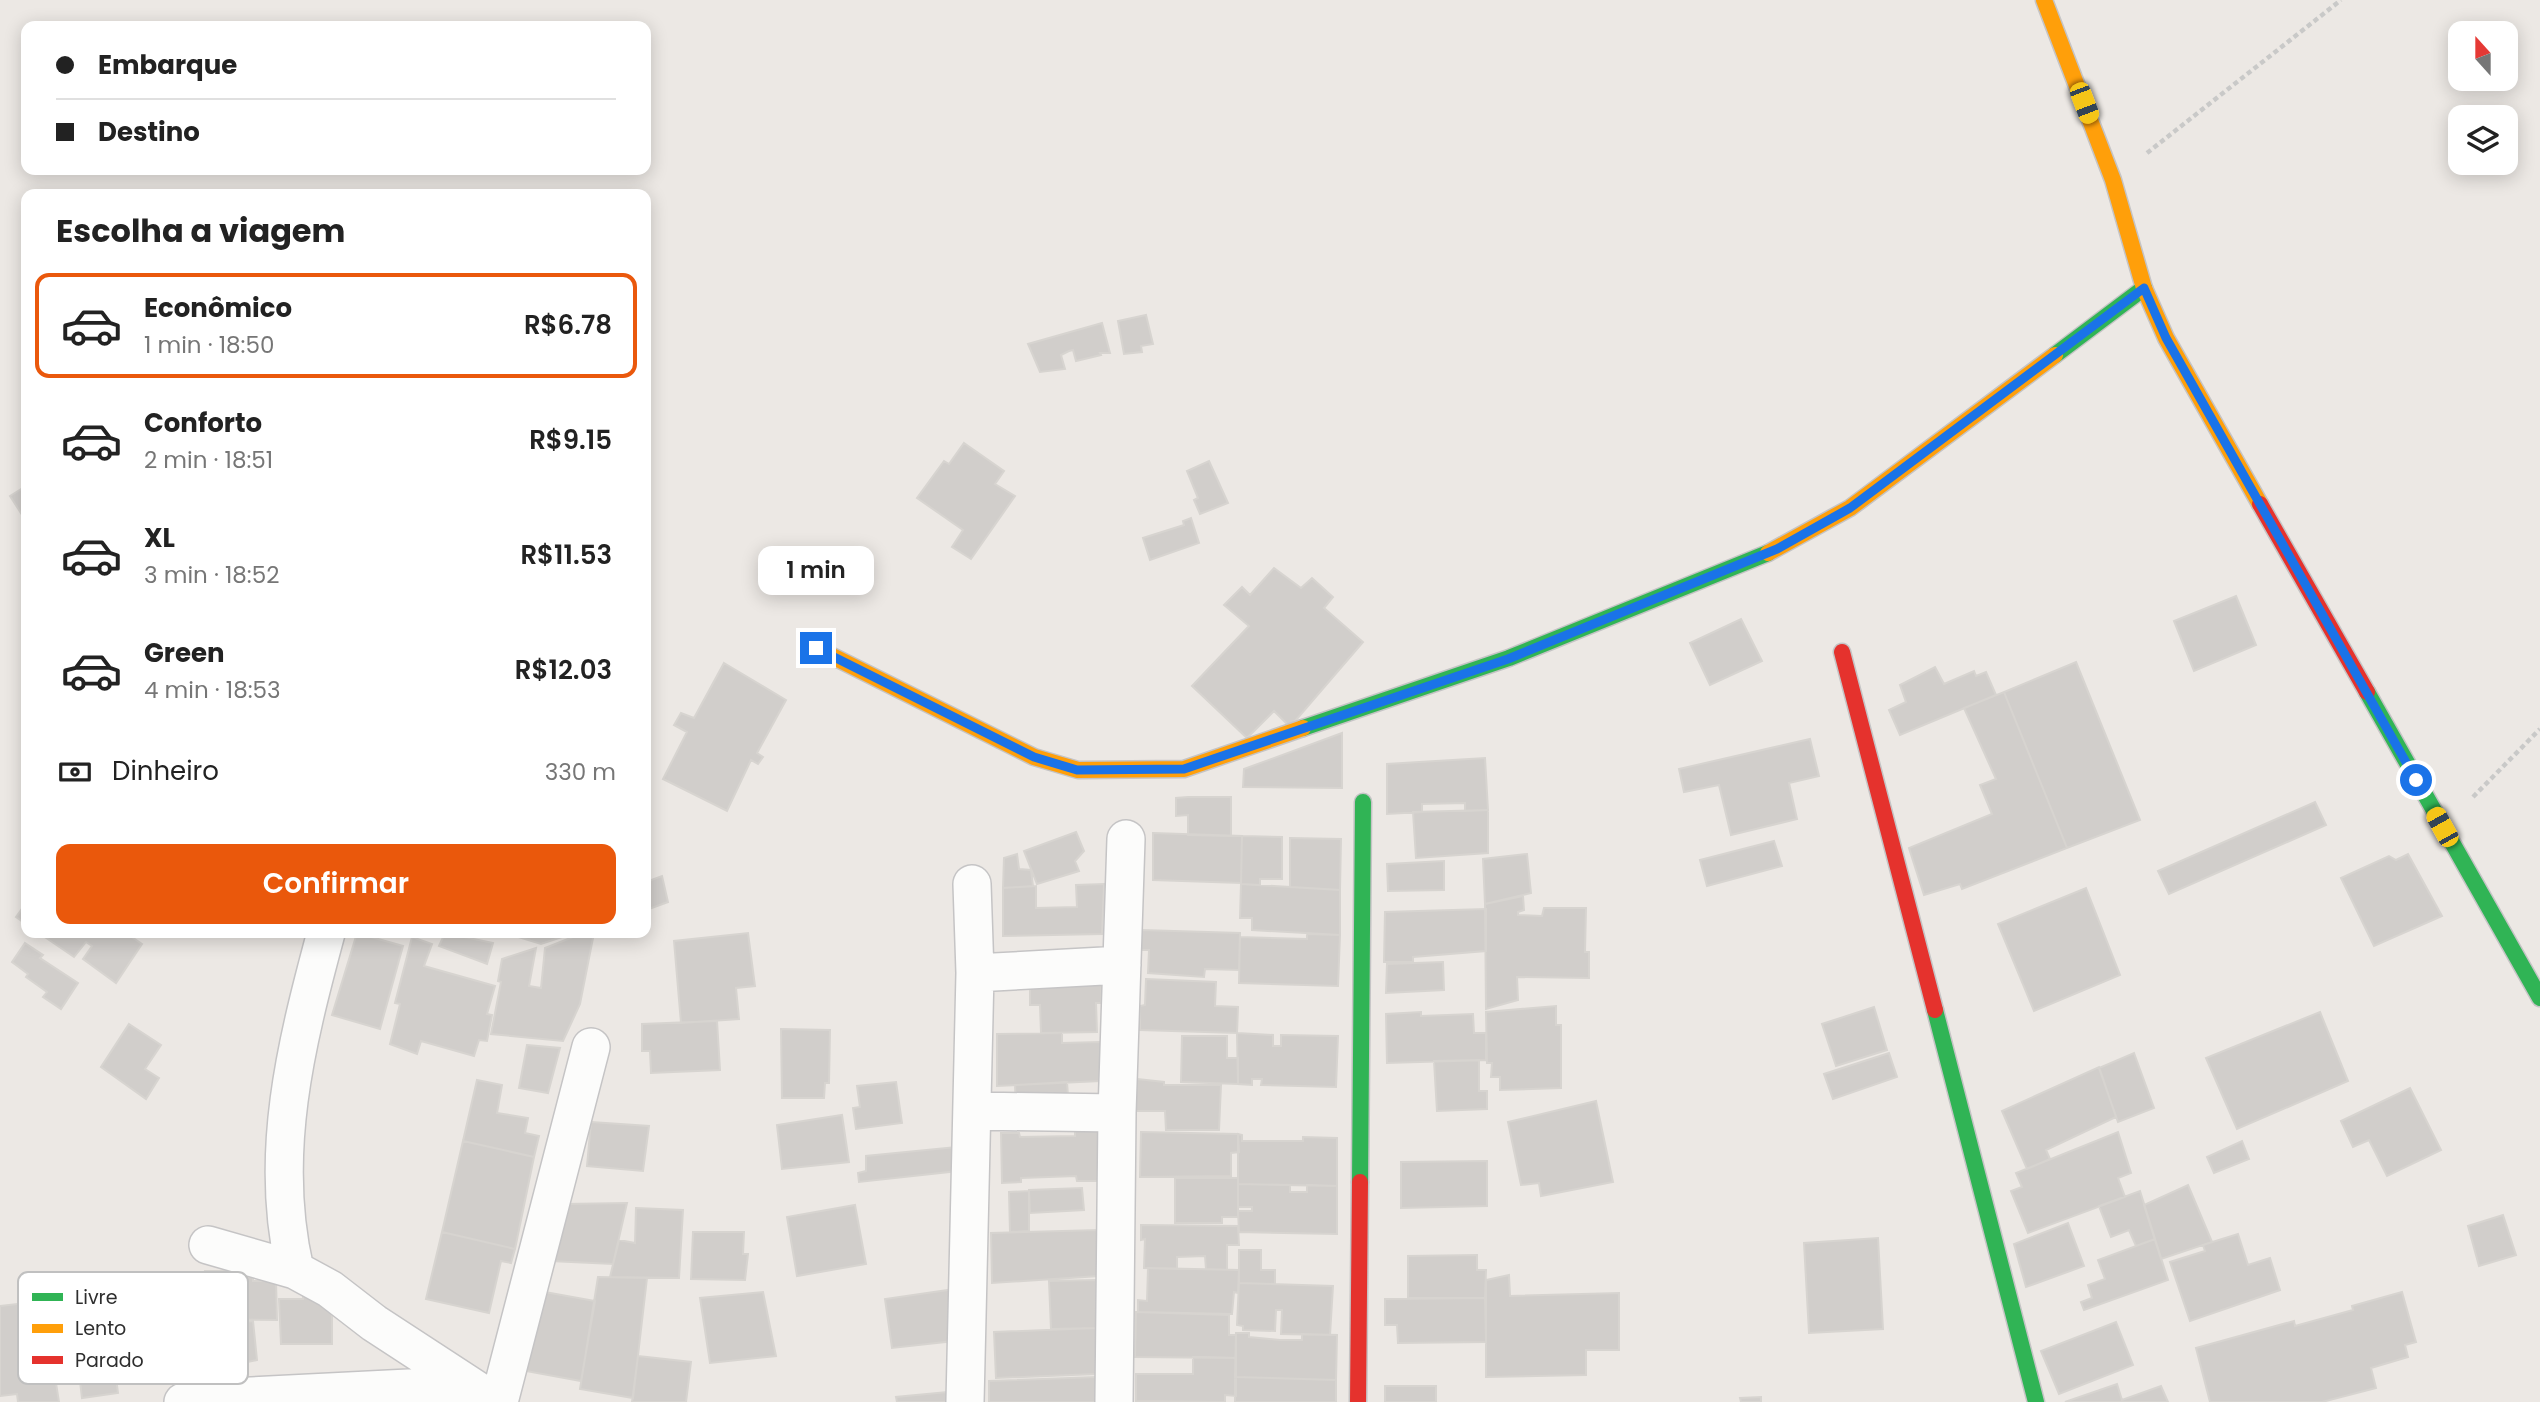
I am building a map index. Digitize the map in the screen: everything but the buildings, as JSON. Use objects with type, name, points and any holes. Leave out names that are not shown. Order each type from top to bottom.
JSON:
[{"type":"street","points":[[2044,0],[2113,180],[2144,288],[2166,338],[2540,998]]},
{"type":"street","points":[[816,648],[1034,757],[1077,770],[1184,769],[1508,659],[1777,549],[1850,508],[2144,288]]},
{"type":"street","points":[[1842,652],[2036,1402]]},
{"type":"street","points":[[1358,1402],[1363,802]]},
{"type":"street","points":[[1114,1402],[1117,1113],[1126,839]]},
{"type":"street","points":[[965,1402],[975,973],[972,884]]},
{"type":"street","points":[[295,1270],[285,1231],[282,1152],[285,1117],[325,938]]},
{"type":"street","points":[[975,973],[1122,965]]},
{"type":"street","points":[[487,1396],[591,1047]]},
{"type":"street","points":[[972,1111],[1117,1113]]},
{"type":"street","points":[[208,1245],[295,1270],[330,1289],[487,1396]]},
{"type":"street","points":[[183,1402],[270,1398],[487,1396]]},
{"type":"path","points":[[2113,180],[2341,0]]},
{"type":"path","points":[[2442,827],[2540,729]]},
{"type":"traffic: fast","points":[[2055,355],[2144,288]]},
{"type":"traffic: fast","points":[[1303,728],[1509,658],[1768,553]]},
{"type":"traffic: fast","points":[[2367,692],[2540,998]]},
{"type":"traffic: fast","points":[[1360,1182],[1363,802]]},
{"type":"traffic: fast","points":[[1935,1010],[2036,1402]]},
{"type":"traffic: slow","points":[[2044,0],[2113,180],[2144,288],[2166,338],[2260,504]]},
{"type":"traffic: slow","points":[[1768,553],[1850,508],[2055,355]]},
{"type":"traffic: slow","points":[[816,648],[1034,757],[1078,770],[1184,769],[1303,728]]},
{"type":"traffic: jam","points":[[2260,504],[2367,692]]},
{"type":"traffic: jam","points":[[1842,652],[1935,1010]]},
{"type":"traffic: jam","points":[[1358,1402],[1360,1182]]},
{"type":"route","points":[[816,648],[1034,757],[1077,770],[1184,769],[1508,659],[1777,549],[1850,508],[2144,288],[2166,338],[2416,780]]}]
